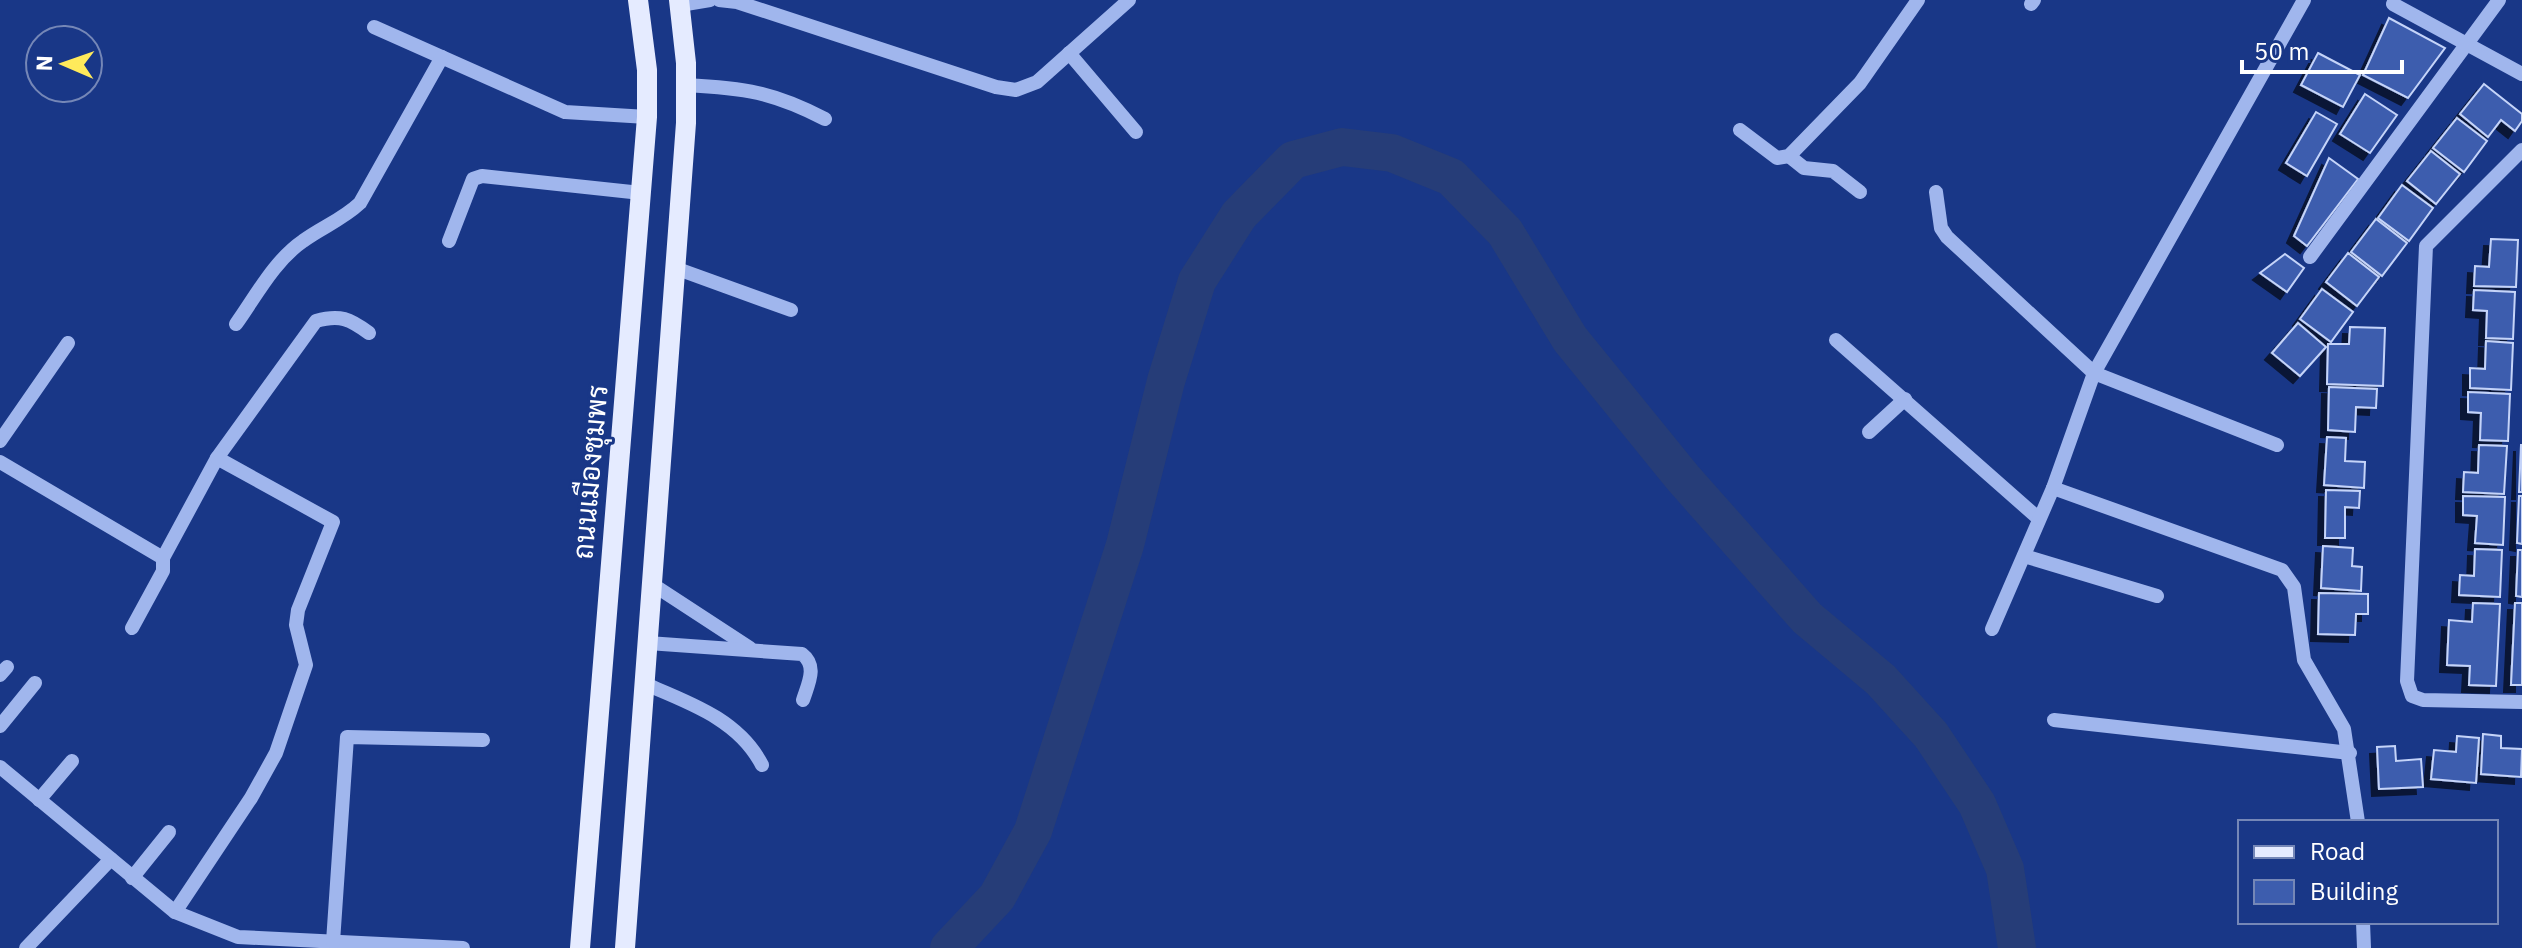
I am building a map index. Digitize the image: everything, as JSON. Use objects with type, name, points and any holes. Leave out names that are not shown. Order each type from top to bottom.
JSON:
[{"type":"main road","name":"ถนนเมืองชุมพร","points":[[580,948],[647,117],[647,70],[638,0]]},
{"type":"main road","points":[[625,948],[686,85],[679,2]]},
{"type":"street","points":[[679,2],[710,0]]},
{"type":"street","points":[[719,0],[737,2],[996,87],[1016,90],[1037,82],[1129,0]]},
{"type":"street","points":[[1740,130],[1777,158],[1789,156],[1860,83],[1918,0]]},
{"type":"street","points":[[1992,629],[2053,488],[2094,373],[2304,0]]},
{"type":"street","points":[[2310,257],[2499,0]]},
{"type":"street","points":[[2391,1],[2522,74]]},
{"type":"street","points":[[374,27],[565,112],[647,117]]},
{"type":"street","points":[[1069,53],[1136,132]]},
{"type":"street","points":[[236,324],[285,256],[304,240],[342,220],[360,203],[442,57]]},
{"type":"street","points":[[686,85],[743,88],[785,99],[825,119]]},
{"type":"street","points":[[2522,150],[2426,246],[2407,681],[2412,696],[2423,700],[2522,702]]},
{"type":"street","points":[[1789,156],[1804,168],[1833,171],[1860,192]]},
{"type":"street","points":[[449,241],[473,179],[482,176],[641,193]]},
{"type":"street","points":[[1936,192],[1941,228],[1947,237],[2094,373],[2277,445]]},
{"type":"street","points":[[675,268],[791,310]]},
{"type":"street","points":[[132,628],[163,571],[163,558],[217,458],[316,321],[332,317],[349,318],[369,333]]},
{"type":"street","points":[[1836,340],[2038,518]]},
{"type":"street","points":[[0,441],[68,343]]},
{"type":"street","points":[[1869,432],[1905,399]]},
{"type":"street","points":[[175,912],[251,798],[276,753],[306,665],[296,625],[298,610],[333,522],[217,458]]},
{"type":"street","points":[[0,462],[163,558]]},
{"type":"street","points":[[2053,488],[2282,570],[2294,587],[2304,660],[2344,729],[2358,820]]},
{"type":"street","points":[[2024,556],[2157,596]]},
{"type":"street","points":[[652,584],[754,651]]},
{"type":"street","points":[[648,643],[802,654],[810,660],[812,668],[803,700]]},
{"type":"street","points":[[0,726],[35,683]]},
{"type":"street","points":[[645,684],[695,706],[741,733],[762,765]]},
{"type":"street","points":[[2054,720],[2350,753]]},
{"type":"street","points":[[333,942],[347,737],[483,740]]},
{"type":"street","points":[[39,800],[72,761]]},
{"type":"street","points":[[0,767],[175,912],[238,937],[463,948]]},
{"type":"street","points":[[132,878],[169,832]]},
{"type":"street","points":[[26,948],[111,859]]},
{"type":"street","points":[[2363,924],[2364,948]]},
{"type":"building","points":[[2389,18],[2445,48],[2408,98],[2363,75]]},
{"type":"building","points":[[2318,53],[2360,75],[2343,107],[2301,85]]},
{"type":"building","points":[[2484,84],[2522,114],[2522,121],[2515,131],[2501,120],[2488,137],[2460,114]]},
{"type":"building","points":[[2365,94],[2397,115],[2370,153],[2340,134]]},
{"type":"building","points":[[2316,112],[2337,124],[2307,176],[2286,163]]},
{"type":"building","points":[[2457,118],[2487,141],[2464,172],[2433,148]]},
{"type":"building","points":[[2431,151],[2460,174],[2436,204],[2407,181]]},
{"type":"building","points":[[2329,158],[2358,179],[2307,246],[2294,236]]},
{"type":"building","points":[[2402,185],[2433,208],[2409,241],[2378,218]]},
{"type":"building","points":[[2376,219],[2407,243],[2382,276],[2351,252]]},
{"type":"building","points":[[2491,239],[2518,240],[2516,287],[2474,286],[2475,266],[2489,267]]},
{"type":"building","points":[[2348,253],[2379,277],[2357,306],[2326,282]]},
{"type":"building","points":[[2285,254],[2304,268],[2287,292],[2260,273]]},
{"type":"building","points":[[2322,289],[2353,312],[2331,342],[2300,319]]},
{"type":"building","points":[[2474,290],[2515,292],[2513,339],[2486,338],[2487,311],[2473,310]]},
{"type":"building","points":[[2298,323],[2326,347],[2300,376],[2272,353]]},
{"type":"building","points":[[2350,327],[2385,328],[2383,386],[2327,384],[2328,344],[2349,344]]},
{"type":"building","points":[[2486,341],[2513,343],[2511,390],[2470,388],[2470,368],[2485,369]]},
{"type":"building","points":[[2329,387],[2377,389],[2376,408],[2356,407],[2355,432],[2328,430]]},
{"type":"building","points":[[2468,392],[2510,394],[2508,441],[2480,440],[2481,413],[2468,412]]},
{"type":"building","points":[[2327,437],[2346,438],[2345,461],[2365,462],[2364,488],[2324,485]]},
{"type":"building","points":[[2479,445],[2507,446],[2504,494],[2463,492],[2464,472],[2478,473]]},
{"type":"building","points":[[2521,445],[2522,492],[2519,492]]},
{"type":"building","points":[[2326,490],[2360,491],[2359,508],[2345,507],[2345,538],[2325,538]]},
{"type":"building","points":[[2463,496],[2505,497],[2503,545],[2475,543],[2477,516],[2463,515]]},
{"type":"building","points":[[2519,496],[2522,496],[2522,544],[2517,543]]},
{"type":"building","points":[[2323,546],[2353,548],[2352,566],[2362,567],[2361,591],[2321,588]]},
{"type":"building","points":[[2475,549],[2502,550],[2500,597],[2459,595],[2460,575],[2474,576]]},
{"type":"building","points":[[2518,550],[2522,550],[2522,597],[2516,596]]},
{"type":"building","points":[[2319,593],[2368,594],[2368,614],[2356,614],[2355,635],[2318,634]]},
{"type":"building","points":[[2473,603],[2500,604],[2496,686],[2469,685],[2470,666],[2447,665],[2449,620],[2472,622]]},
{"type":"building","points":[[2515,603],[2522,603],[2522,685],[2511,685]]},
{"type":"building","points":[[2483,734],[2501,736],[2501,748],[2522,749],[2521,777],[2481,774]]},
{"type":"building","points":[[2457,736],[2479,738],[2476,783],[2431,779],[2434,750],[2456,752]]},
{"type":"building","points":[[2395,746],[2396,761],[2421,759],[2423,787],[2379,789],[2377,747]]},
{"type":"waterway","points":[[949,948],[997,897],[1033,831],[1125,545],[1166,381],[1197,281],[1239,215],[1293,160],[1342,147],[1392,153],[1451,177],[1505,232],[1570,339],[1683,478],[1807,618],[1881,680],[1931,735],[1977,804],[2005,869],[2017,948]]}]
